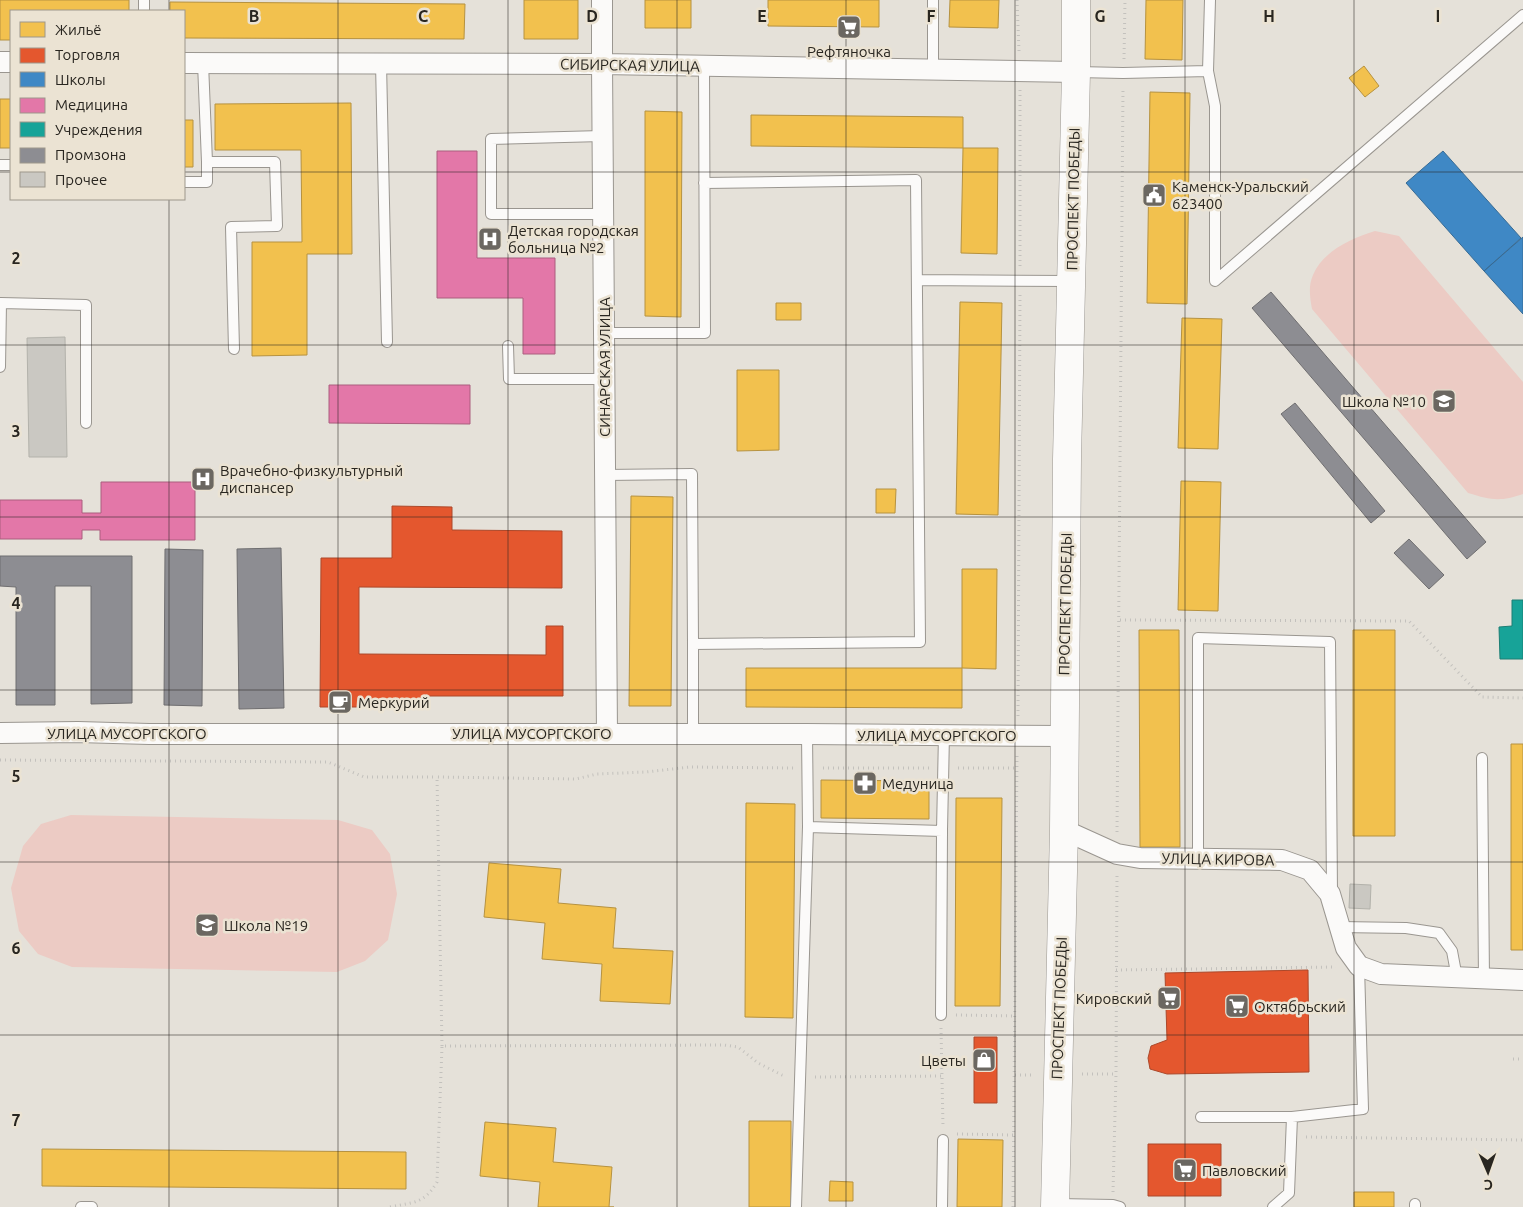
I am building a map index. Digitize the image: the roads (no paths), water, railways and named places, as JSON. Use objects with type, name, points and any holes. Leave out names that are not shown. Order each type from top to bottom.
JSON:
[{"type":"main road","name":"ПРОСПЕКТ ПОБЕДЫ","points":[[1055,1206],[1064,830],[1067,459],[1072,281],[1076,0]]},
{"type":"street","name":"СИНАРСКАЯ УЛИЦА","points":[[602,0],[607,733]]},
{"type":"street","name":"СИБИРСКАЯ УЛИЦА","points":[[194,63],[602,64],[1076,72]]},
{"type":"street","name":"УЛИЦА МУСОРГСКОГО","points":[[0,734],[78,732],[148,734],[607,733],[1064,736]]},
{"type":"street","name":"УЛИЦА КИРОВА","points":[[1064,830],[1117,854],[1140,858],[1282,860],[1310,870],[1330,894],[1346,948],[1360,966]]},
{"type":"street","points":[[1360,966],[1381,974],[1523,980]]},
{"type":"lane","points":[[932,70],[933,0]]},
{"type":"lane","points":[[1210,0],[1208,71],[1215,106],[1216,281],[1523,15]]},
{"type":"lane","points":[[185,182],[207,182],[207,162],[194,63]]},
{"type":"lane","points":[[381,63],[387,342]]},
{"type":"lane","points":[[604,333],[705,333],[704,66]]},
{"type":"lane","points":[[1076,72],[1208,71]]},
{"type":"lane","points":[[602,136],[491,139],[491,214],[603,214]]},
{"type":"lane","points":[[207,162],[276,162],[277,226],[231,226],[234,349]]},
{"type":"lane","points":[[693,644],[920,642],[916,180],[704,183]]},
{"type":"lane","points":[[917,280],[1072,281]]},
{"type":"lane","points":[[0,366],[1,303],[86,305],[86,423]]},
{"type":"lane","points":[[508,346],[509,379],[604,379]]},
{"type":"lane","points":[[605,475],[692,474],[693,734]]},
{"type":"lane","points":[[1198,859],[1198,638],[1330,642],[1332,900]]},
{"type":"lane","points":[[796,1207],[808,827],[807,734]]},
{"type":"lane","points":[[941,1015],[944,734]]},
{"type":"lane","points":[[1482,758],[1484,979]]},
{"type":"lane","points":[[808,827],[942,831]]},
{"type":"lane","points":[[1340,927],[1406,928],[1439,933],[1452,950],[1457,978]]},
{"type":"lane","points":[[1201,1116],[1292,1117],[1362,1109],[1360,966]]},
{"type":"lane","points":[[1273,1207],[1289,1194],[1292,1117]]},
{"type":"lane","points":[[942,1207],[943,1137]]},
{"type":"lane","points":[[1055,1206],[1116,1206]]},
{"type":"lane","points":[[81,1207],[92,1207]]},
{"type":"place","name":"Рефтяночка","points":[[849,27]]},
{"type":"place","name":"Каменск-Уральский 623400","points":[[1154,195]]},
{"type":"place","name":"Детская городская больница №2","points":[[490,239]]},
{"type":"place","name":"Школа №10","points":[[1444,401]]},
{"type":"place","name":"Врачебно-физкультурный диспансер","points":[[203,479]]},
{"type":"place","name":"Меркурий","points":[[340,702]]},
{"type":"place","name":"Медуница","points":[[865,783]]},
{"type":"place","name":"Школа №19","points":[[207,925]]},
{"type":"place","name":"Кировский","points":[[1169,998]]},
{"type":"place","name":"Октябрьский","points":[[1237,1006]]},
{"type":"place","name":"Цветы","points":[[984,1060]]},
{"type":"place","name":"Павловский","points":[[1185,1170]]}]
